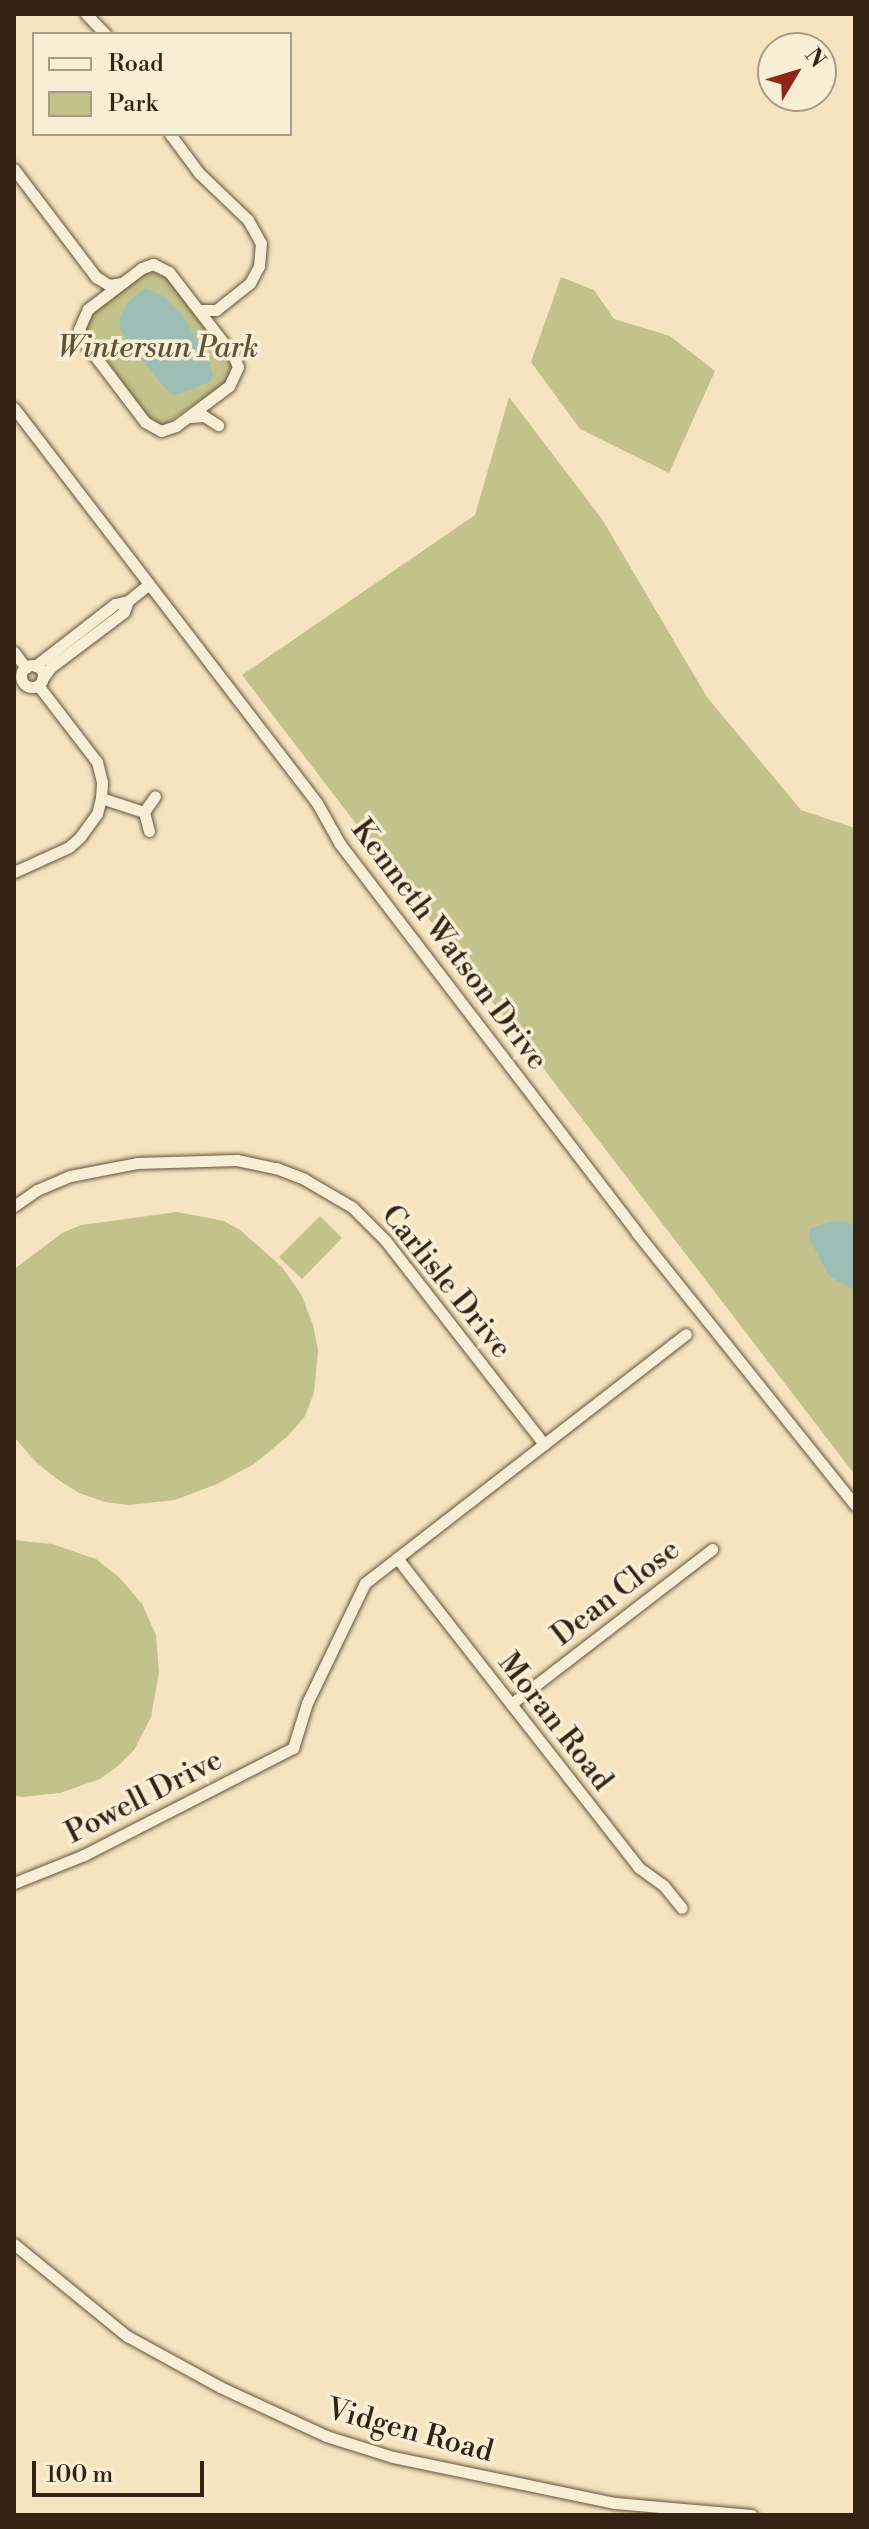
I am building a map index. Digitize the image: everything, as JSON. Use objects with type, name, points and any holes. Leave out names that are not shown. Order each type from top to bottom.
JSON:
[{"type":"street","points":[[86,14],[103,32]]},
{"type":"street","points":[[171,136],[199,173],[248,220],[261,243],[259,266],[253,279],[220,307],[212,311],[199,310]]},
{"type":"street","points":[[14,169],[96,277],[100,289],[96,303]]},
{"type":"street","points":[[161,265],[215,331],[238,367],[235,379],[187,418],[164,431],[145,422],[81,335],[81,318],[96,303],[144,266],[161,265]]},
{"type":"street","points":[[96,277],[109,285],[121,283]]},
{"type":"street","points":[[215,331],[214,318],[220,307]]},
{"type":"street","points":[[187,418],[202,415],[218,425],[213,410],[217,396]]},
{"type":"street","name":"Kenneth Watson Drive","points":[[14,408],[317,803],[340,844],[637,1233],[855,1505]]},
{"type":"street","points":[[24,683],[22,674],[30,667],[115,604],[128,601],[148,585]]},
{"type":"street","points":[[40,682],[51,667],[123,614],[128,601]]},
{"type":"street","points":[[14,652],[30,667],[41,670],[40,682],[97,762],[102,782],[97,814],[80,837],[69,847],[14,872]]},
{"type":"street","points":[[14,691],[24,683],[40,682]]},
{"type":"street","points":[[149,831],[144,812],[155,796]]},
{"type":"street","points":[[101,798],[144,812]]},
{"type":"street","name":"Carlisle Drive","points":[[14,1206],[37,1190],[70,1176],[137,1163],[237,1160],[276,1168],[304,1179],[352,1207],[385,1240],[544,1444]]},
{"type":"street","points":[[397,1558],[686,1334]]},
{"type":"street","name":"Dean Close","points":[[511,1704],[712,1549]]},
{"type":"street","name":"Moran Road","points":[[397,1558],[638,1867],[664,1886],[682,1908]]},
{"type":"street","name":"Powell Drive","points":[[14,1883],[84,1855],[293,1748],[303,1711],[356,1597],[365,1583],[397,1558]]},
{"type":"street","points":[[14,1873],[38,1873]]},
{"type":"street","name":"Vidgen Road","points":[[14,2244],[86,2305],[138,2343],[220,2387],[326,2436],[393,2457],[615,2503],[751,2515]]},
{"type":"green space","name":"Wintersun Park","points":[[159,271],[168,277],[233,366],[226,382],[162,427],[150,420],[85,330],[89,317],[111,298],[145,274]]},
{"type":"green space","points":[[561,277],[594,290],[614,319],[670,336],[715,371],[669,473],[580,429],[531,362]]},
{"type":"green space","points":[[509,397],[602,519],[707,697],[801,810],[855,828],[855,1475],[242,675],[475,515]]},
{"type":"green space","points":[[177,1212],[224,1221],[240,1230],[282,1267],[301,1294],[313,1325],[318,1350],[314,1393],[305,1416],[288,1436],[254,1464],[217,1484],[175,1500],[130,1505],[105,1502],[79,1493],[57,1479],[36,1462],[14,1437],[14,1269],[62,1233],[81,1225]]},
{"type":"green space","points":[[320,1216],[342,1238],[302,1279],[279,1257]]},
{"type":"green space","points":[[14,1540],[52,1544],[96,1559],[119,1577],[142,1604],[156,1635],[159,1672],[151,1717],[134,1750],[100,1779],[60,1793],[14,1796]]},
{"type":"water","points":[[146,288],[165,297],[183,315],[210,364],[213,375],[210,382],[176,395],[170,394],[132,348],[120,329],[120,317],[128,302]]},
{"type":"water","points":[[844,1221],[855,1226],[855,1287],[852,1289],[829,1276],[809,1238],[810,1229],[829,1222]]}]
